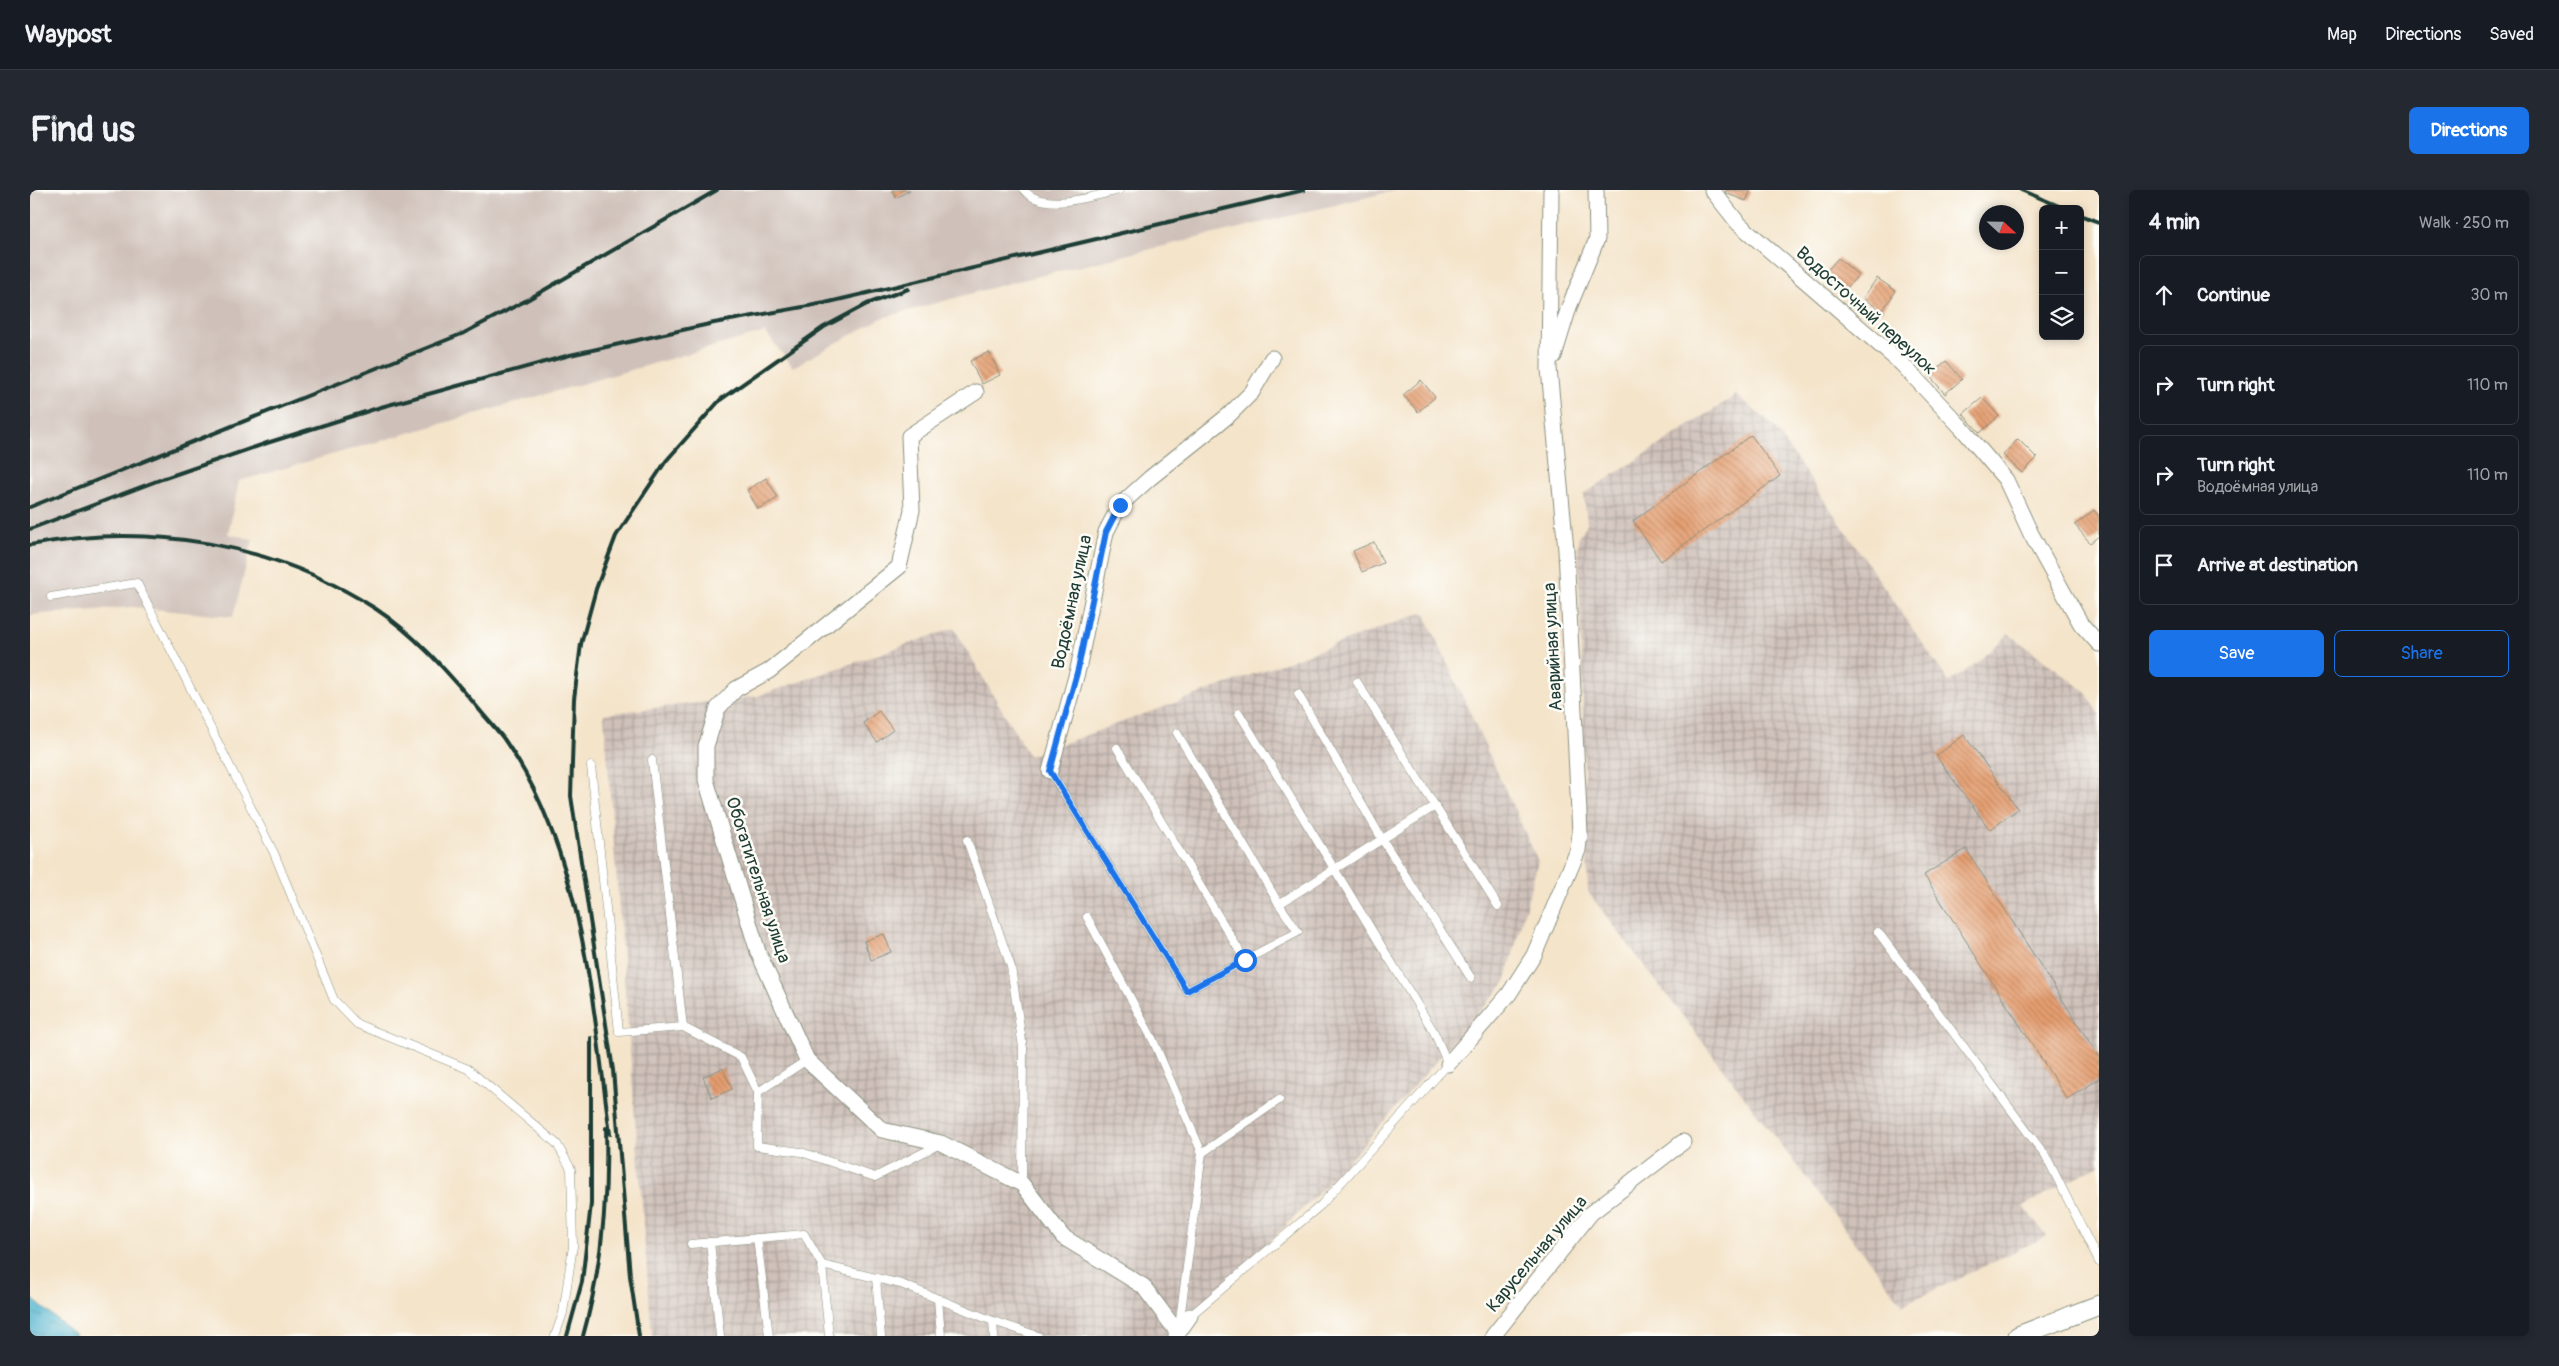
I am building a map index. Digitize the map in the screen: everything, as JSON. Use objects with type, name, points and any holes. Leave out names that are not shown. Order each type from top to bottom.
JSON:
[{"type":"street","name":"Аварийная улица","points":[[1448,1064],[1509,994],[1534,955],[1578,850],[1580,832],[1567,560],[1549,369],[1551,190]]},
{"type":"street","points":[[1549,369],[1569,307],[1597,239],[1596,190]]},
{"type":"street","name":"Водосточный переулок","points":[[1712,190],[1738,223],[1902,364],[1961,427],[2006,480],[2031,534],[2081,624],[2099,644]]},
{"type":"street","name":"Водоёмная улица","points":[[1050,771],[1078,669],[1106,532],[1120,505],[1150,478],[1229,415],[1252,392],[1272,358]]},
{"type":"street","name":"Обогатительная улица","points":[[976,392],[909,436],[912,510],[899,567],[768,671],[736,689],[718,708],[706,746],[706,780],[758,952],[807,1060],[882,1130],[941,1143],[1022,1184],[1063,1237],[1143,1286],[1177,1335]]},
{"type":"street","name":"Карусельная улица","points":[[1493,1336],[1591,1212],[1683,1142]]},
{"type":"street","points":[[2018,1336],[2099,1305]]},
{"type":"street","points":[[1177,1335],[1190,1316]]},
{"type":"lane","points":[[1024,190],[1039,199],[1052,202],[1075,201],[1119,190]]},
{"type":"lane","points":[[51,597],[136,583],[274,853],[334,1000],[357,1024],[468,1069],[557,1144],[571,1169],[573,1246],[563,1313],[555,1336]]},
{"type":"lane","points":[[1357,682],[1498,906]]},
{"type":"lane","points":[[1298,694],[1382,839],[1471,978]]},
{"type":"lane","points":[[1190,1316],[1321,1205],[1448,1064],[1434,1032],[1239,713]]},
{"type":"lane","points":[[1050,771],[1187,991],[1298,932],[1279,904],[1177,734]]},
{"type":"lane","points":[[1117,748],[1245,960]]},
{"type":"lane","points":[[652,760],[683,1027]]},
{"type":"lane","points":[[591,766],[619,1032],[683,1027],[741,1057],[758,1092],[756,1146],[801,1152],[875,1177],[941,1143]]},
{"type":"lane","points":[[1279,904],[1435,806]]},
{"type":"lane","points":[[967,840],[1011,967],[1023,1048],[1022,1184]]},
{"type":"lane","points":[[1087,917],[1153,1040],[1202,1153],[1177,1335]]},
{"type":"lane","points":[[1878,932],[2047,1158],[2099,1262]]},
{"type":"lane","points":[[758,1092],[807,1060]]},
{"type":"lane","points":[[1202,1153],[1279,1100]]},
{"type":"lane","points":[[691,1244],[804,1234],[822,1265],[829,1336]]},
{"type":"lane","points":[[757,1238],[769,1336]]},
{"type":"lane","points":[[710,1242],[720,1336]]},
{"type":"lane","points":[[822,1265],[901,1284],[993,1321],[1038,1336]]},
{"type":"lane","points":[[876,1278],[881,1336]]},
{"type":"lane","points":[[938,1299],[941,1336]]},
{"type":"lane","points":[[993,1321],[994,1336]]},
{"type":"shaded area","points":[[30,190],[1397,190],[1006,284],[882,318],[793,367],[765,332],[239,481],[228,534],[253,539],[233,617],[133,607],[30,615]]},
{"type":"shaded area","points":[[1736,395],[1773,425],[1949,682],[1975,664],[2009,634],[2084,690],[2099,713],[2099,1165],[2023,1206],[2047,1236],[1903,1305],[1588,892],[1578,540],[1587,523],[1584,494]]},
{"type":"shaded area","points":[[1424,612],[1538,861],[1505,983],[1340,1171],[1176,1336],[652,1336],[604,714],[758,696],[954,628],[1029,756]]},
{"type":"water","points":[[30,1297],[77,1336],[30,1336]]},
{"type":"building","points":[[892,190],[910,190],[896,198]]},
{"type":"building","points":[[1726,190],[1751,190],[1746,201],[1725,193]]},
{"type":"building","points":[[1838,258],[1858,275],[1842,294],[1822,277]]},
{"type":"building","points":[[1877,278],[1896,291],[1882,311],[1863,298]]},
{"type":"building","points":[[989,352],[1000,375],[982,384],[970,361]]},
{"type":"building","points":[[1946,361],[1962,379],[1945,394],[1929,375]]},
{"type":"building","points":[[1421,380],[1435,397],[1418,412],[1403,395]]},
{"type":"building","points":[[1982,398],[1999,416],[1980,433],[1963,414]]},
{"type":"building","points":[[1751,435],[1780,476],[1661,561],[1633,521]]},
{"type":"building","points":[[2018,439],[2037,458],[2022,473],[2003,455]]},
{"type":"building","points":[[766,478],[778,498],[758,509],[747,490]]},
{"type":"building","points":[[2094,510],[2099,516],[2099,536],[2090,543],[2075,525]]},
{"type":"building","points":[[1374,542],[1383,563],[1362,572],[1353,551]]},
{"type":"building","points":[[879,711],[893,730],[877,742],[863,723]]},
{"type":"building","points":[[1964,735],[2018,809],[1990,830],[1936,756]]},
{"type":"building","points":[[1966,849],[2099,1057],[2099,1079],[2067,1099],[1924,875]]},
{"type":"building","points":[[884,934],[891,952],[871,960],[864,941]]},
{"type":"building","points":[[723,1068],[732,1089],[712,1098],[703,1077]]},
{"type":"railway","points":[[30,507],[464,333],[527,300],[717,190]]},
{"type":"railway","points":[[30,529],[162,479],[267,443],[381,407],[570,355],[714,323],[825,303],[1304,190]]},
{"type":"railway","points":[[2021,190],[2057,205]]},
{"type":"railway","points":[[2084,216],[2099,222]]},
{"type":"railway","points":[[639,1336],[630,1276],[613,1070],[571,796],[574,699],[581,644],[596,589],[616,536],[666,461],[720,400],[824,327],[867,304],[908,289]]},
{"type":"railway","points":[[30,545],[75,538],[120,536],[165,538],[209,544],[253,554],[296,568],[337,586],[390,619],[440,664],[504,739],[529,780],[549,824],[562,861],[582,938],[595,1016],[610,1134]]},
{"type":"railway","points":[[567,1336],[582,1282],[591,1204],[591,1038]]},
{"type":"railway","points":[[583,1336],[595,1285],[605,1207],[606,1128]]},
{"type":"route","points":[[1120,505],[1106,532],[1078,669],[1050,771],[1187,991],[1245,960]]}]
